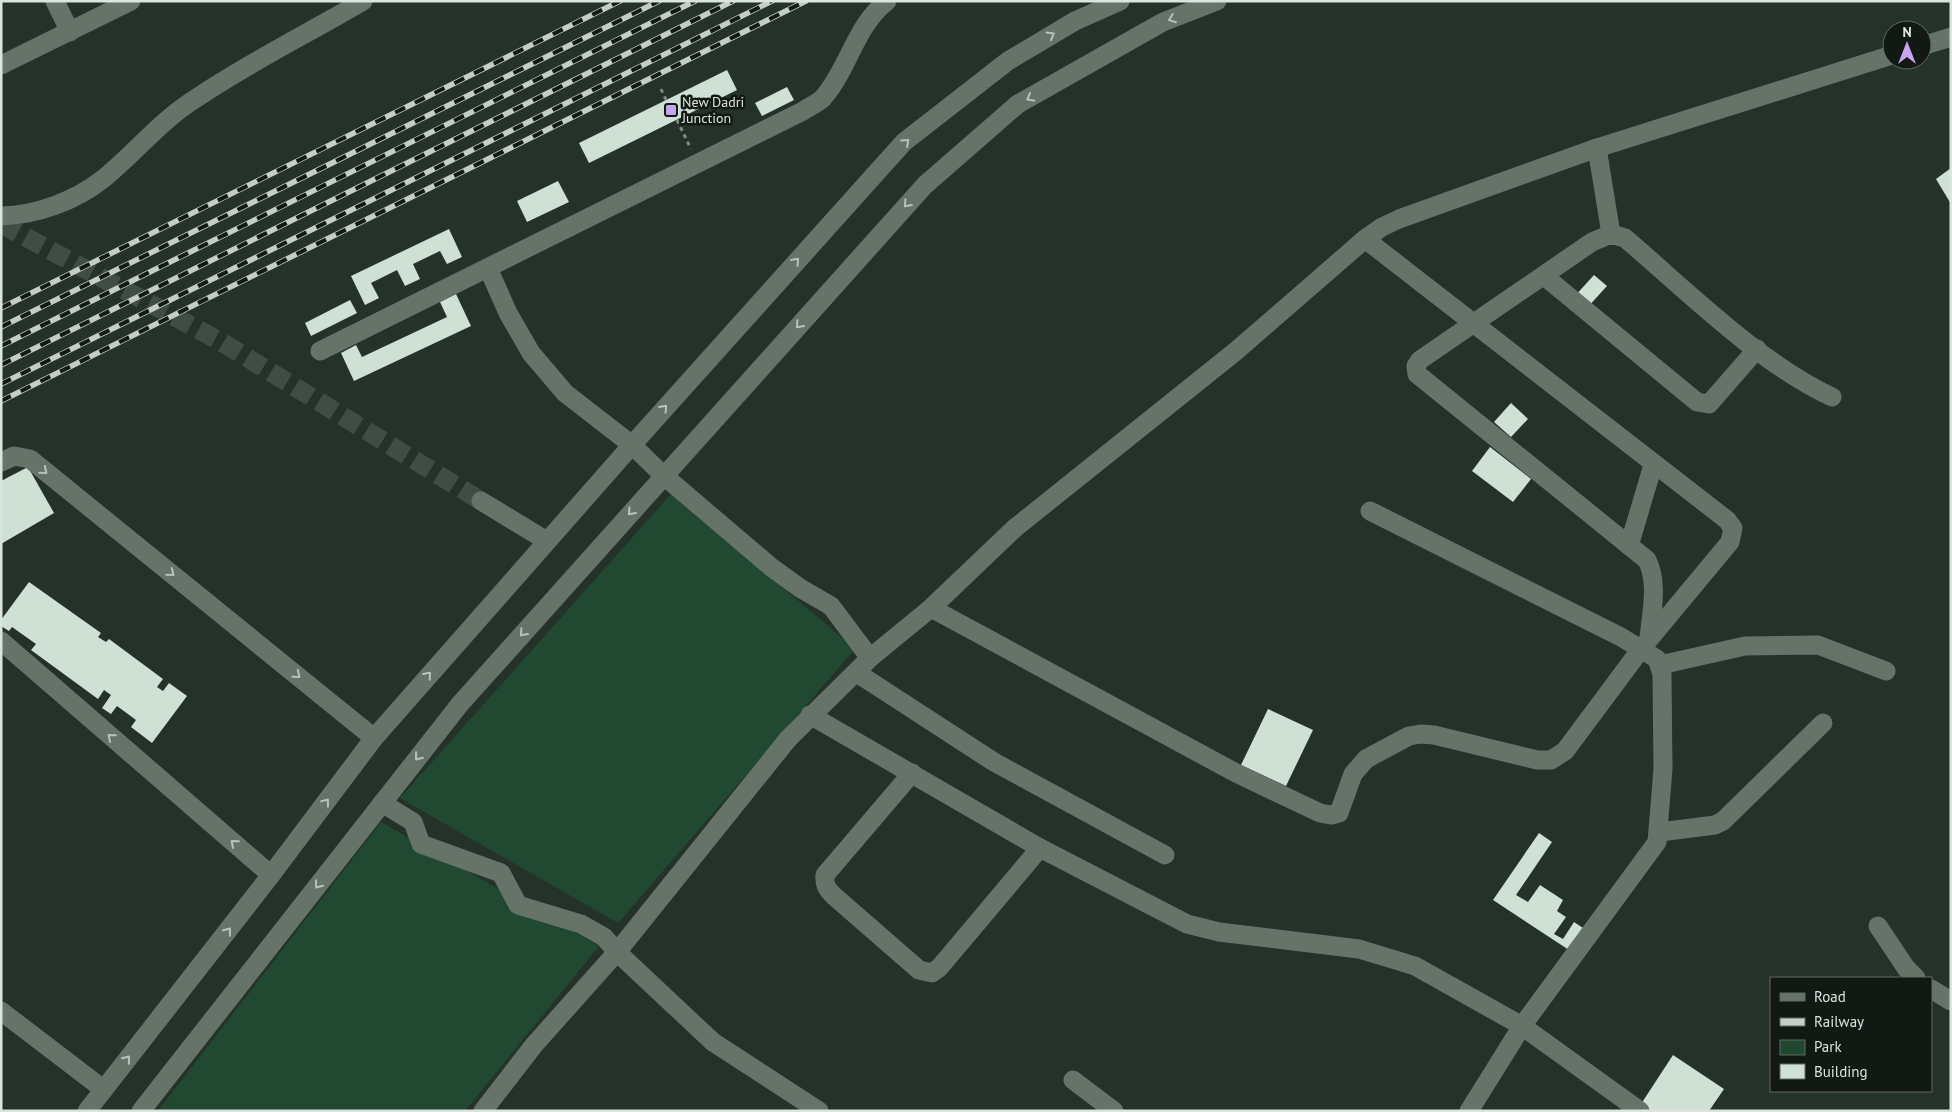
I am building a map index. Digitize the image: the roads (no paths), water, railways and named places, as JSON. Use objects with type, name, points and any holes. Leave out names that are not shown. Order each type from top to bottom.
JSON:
[{"type":"street","points":[[55,1],[70,32]]},
{"type":"street","points":[[1,66],[131,1]]},
{"type":"street","points":[[1,216],[21,215],[65,202],[102,179],[150,134],[194,99],[362,1]]},
{"type":"street","points":[[320,352],[804,111],[822,99],[861,31],[876,10],[887,1]]},
{"type":"street","points":[[86,1111],[271,875],[374,738],[632,445],[904,142],[1008,60],[1075,21],[1120,1]]},
{"type":"street","points":[[141,1111],[460,704],[663,475],[925,185],[1018,104],[1163,22],[1217,1]]},
{"type":"street","points":[[1932,43],[1951,37]]},
{"type":"street","points":[[483,1111],[534,1045],[617,952],[788,739],[810,715],[857,673],[870,658],[931,608],[1015,528],[1236,352],[1365,239],[1399,218],[1597,148],[1882,58]]},
{"type":"street","points":[[1597,148],[1611,234]]},
{"type":"street","points":[[1645,644],[1653,576],[1647,560],[1417,374],[1416,366],[1420,360],[1475,325],[1592,242],[1611,234],[1625,238],[1757,349],[1803,384],[1832,397]]},
{"type":"street","points":[[931,608],[1236,773],[1306,807],[1331,815],[1339,813],[1343,806],[1353,774],[1358,766],[1366,759],[1409,736],[1421,734],[1434,735],[1537,760],[1557,758],[1645,644],[1730,542],[1733,528],[1727,520],[1653,465],[1365,239]]},
{"type":"street","points":[[488,268],[508,313],[531,353],[565,393],[632,445],[663,475],[771,566],[800,588],[831,606],[870,658]]},
{"type":"street","points":[[1544,276],[1697,402],[1710,404],[1757,349]]},
{"type":"street","points":[[1,462],[14,456],[30,459],[374,738]]},
{"type":"street","points":[[1630,546],[1653,465]]},
{"type":"street","points":[[481,500],[548,541]]},
{"type":"street","points":[[1370,511],[1561,606],[1645,644],[1660,666],[1663,769],[1658,842],[1522,1026],[1469,1111]]},
{"type":"street","points":[[1,641],[271,875]]},
{"type":"street","points":[[1660,666],[1745,646],[1818,645],[1886,671]]},
{"type":"street","points":[[857,673],[994,762],[1165,856]]},
{"type":"street","points":[[810,715],[1040,848],[1187,924],[1219,932],[1359,949],[1415,966],[1522,1026],[1640,1111]]},
{"type":"street","points":[[1660,832],[1715,825],[1724,821],[1822,723]]},
{"type":"street","points":[[912,773],[825,874],[824,882],[826,888],[834,896],[919,970],[932,973],[939,968],[1040,848]]},
{"type":"street","points":[[382,803],[413,822],[421,844],[501,873],[518,905],[581,924],[604,937],[617,952],[713,1042],[819,1111]]},
{"type":"street","points":[[1878,926],[1915,977]]},
{"type":"street","points":[[1932,991],[1951,1001]]},
{"type":"street","points":[[1,1010],[103,1089]]},
{"type":"street","points":[[1073,1080],[1114,1111]]},
{"type":"tunnel","points":[[1,224],[220,341],[481,501]]},
{"type":"railway","points":[[1,308],[620,1]]},
{"type":"railway","points":[[1,327],[659,1]]},
{"type":"railway","points":[[1,346],[695,1]]},
{"type":"railway","points":[[1,365],[733,1]]},
{"type":"railway","points":[[1,384],[772,1]]},
{"type":"railway","points":[[1,401],[806,1]]},
{"type":"place","name":"New Dadri Junction","points":[[671,110]]}]
